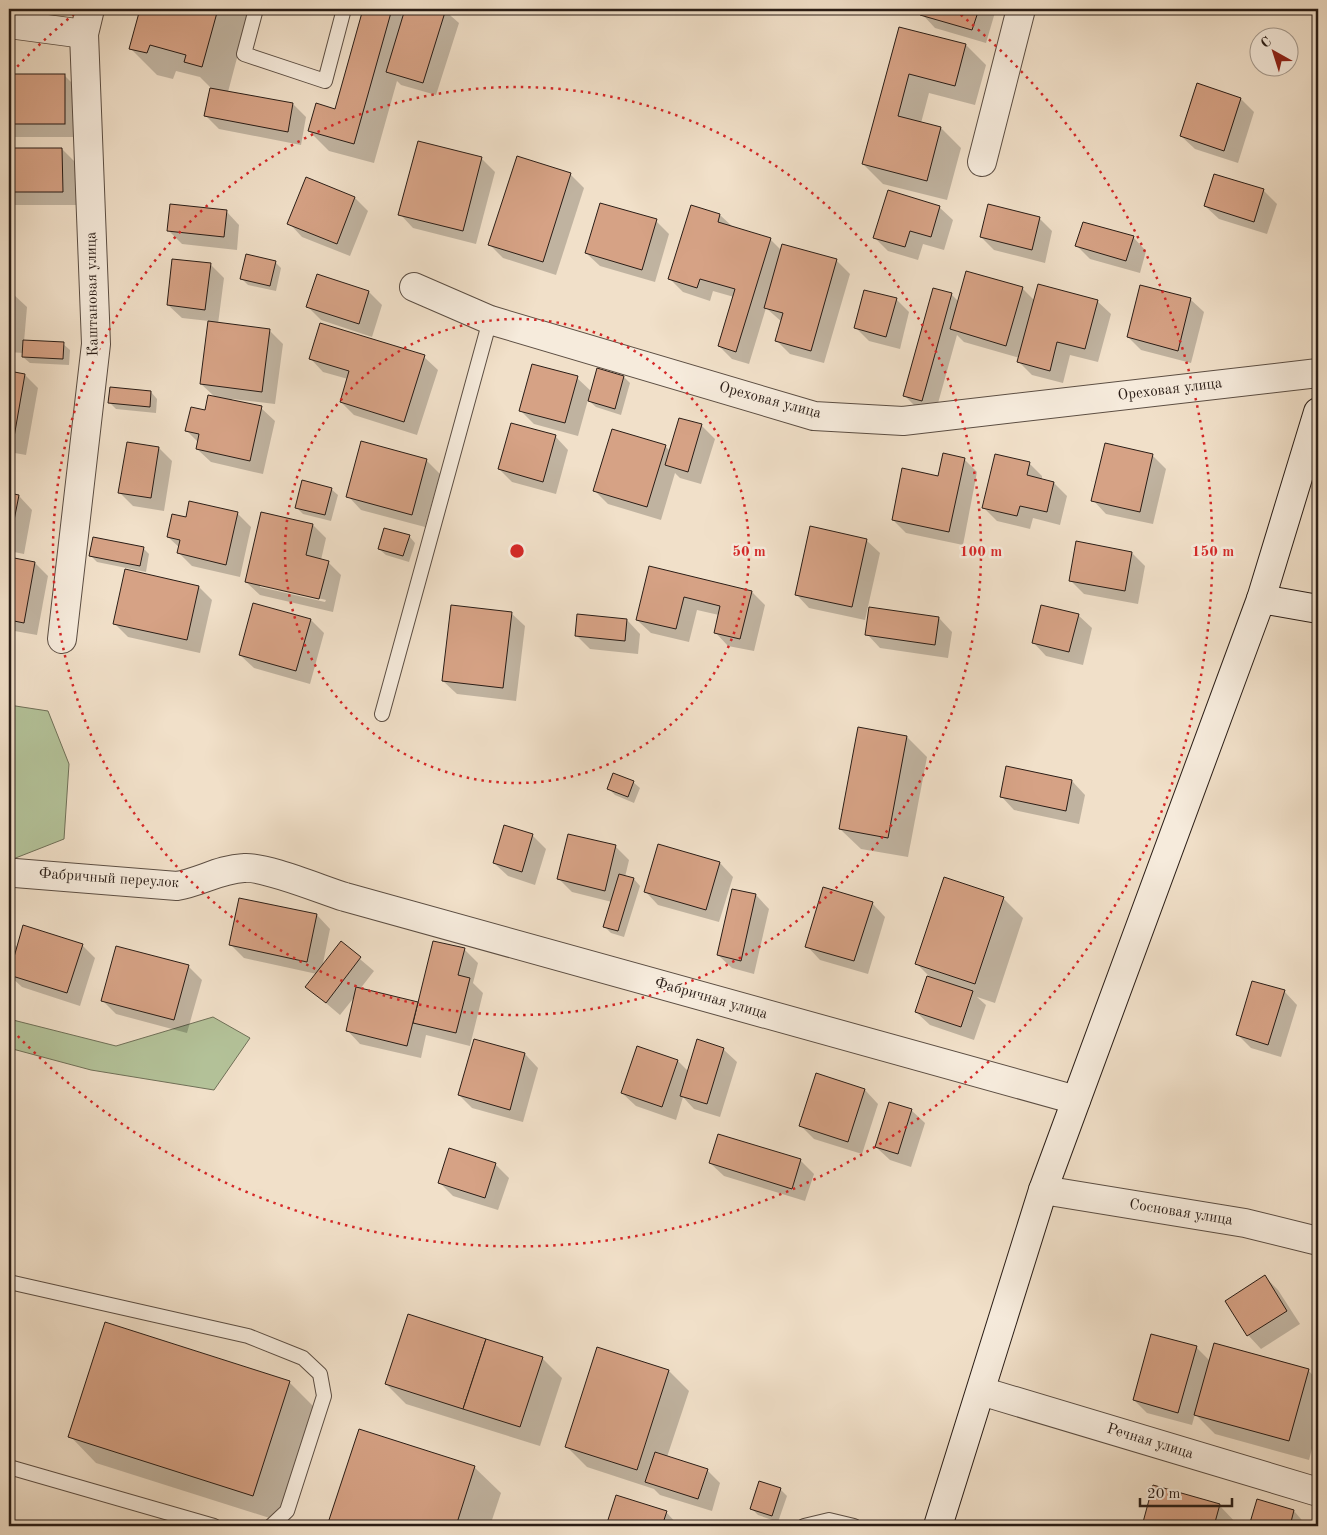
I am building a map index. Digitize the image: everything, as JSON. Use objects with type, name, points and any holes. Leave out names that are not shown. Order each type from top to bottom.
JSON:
[{"type":"street","points":[[982,162],[1021,9]]},
{"type":"street","points":[[9,24],[87,22]]},
{"type":"street","name":"Каштановая улица","points":[[62,639],[96,344],[87,22]]},
{"type":"street","name":"Ореховая улица","points":[[414,287],[490,320],[814,416],[903,421],[1318,373]]},
{"type":"street","points":[[938,1526],[1043,1190],[1261,599],[1318,412]]},
{"type":"street","points":[[1261,599],[1318,609]]},
{"type":"street","name":"Фабричный переулок","points":[[15,873],[177,886],[194,883],[224,871],[246,867],[345,897]]},
{"type":"street","name":"Фабричная улица","points":[[345,897],[1076,1100]]},
{"type":"street","name":"Сосновая улица","points":[[1043,1190],[1245,1223],[1318,1241]]},
{"type":"street","name":"Речная улица","points":[[981,1391],[1318,1492]]},
{"type":"lane","points":[[256,9],[244,54],[324,81],[344,9]]},
{"type":"lane","points":[[382,714],[490,320]]},
{"type":"lane","points":[[9,1282],[248,1336],[303,1358],[320,1374],[324,1396],[287,1512],[271,1526]]},
{"type":"lane","points":[[9,1468],[214,1526]]},
{"type":"lane","points":[[804,1526],[829,1520],[854,1526]]},
{"type":"green space","points":[[9,705],[48,711],[69,764],[64,839],[13,859],[9,869]]},
{"type":"green space","points":[[213,1017],[250,1038],[214,1090],[91,1070],[9,1048],[9,1019],[116,1046]]},
{"type":"building","points":[[140,9],[218,9],[202,67],[184,62],[186,55],[150,45],[147,53],[129,49]]},
{"type":"building","points":[[363,9],[392,9],[354,144],[308,131],[316,103],[335,109]]},
{"type":"building","points":[[405,9],[446,9],[423,83],[386,72]]},
{"type":"building","points":[[922,9],[979,9],[972,30],[920,15]]},
{"type":"building","points":[[899,27],[966,44],[955,86],[909,74],[898,116],[941,127],[927,181],[862,164]]},
{"type":"building","points":[[9,74],[65,74],[65,124],[9,124]]},
{"type":"building","points":[[1197,83],[1241,98],[1224,151],[1180,136]]},
{"type":"building","points":[[210,88],[293,103],[288,132],[204,116]]},
{"type":"building","points":[[418,141],[482,157],[463,231],[398,215]]},
{"type":"building","points":[[9,148],[62,148],[63,192],[9,192]]},
{"type":"building","points":[[517,156],[571,173],[543,262],[488,245]]},
{"type":"building","points":[[1214,174],[1264,189],[1254,222],[1204,206]]},
{"type":"building","points":[[306,177],[355,197],[337,244],[287,224]]},
{"type":"building","points":[[888,190],[940,206],[931,237],[910,231],[905,247],[873,238]]},
{"type":"building","points":[[600,203],[657,219],[642,270],[585,253]]},
{"type":"building","points":[[170,204],[227,210],[224,237],[167,231]]},
{"type":"building","points":[[988,204],[1040,217],[1032,250],[980,237]]},
{"type":"building","points":[[691,205],[720,214],[718,222],[771,238],[736,352],[718,346],[735,289],[700,279],[697,288],[668,279]]},
{"type":"building","points":[[1083,222],[1134,236],[1126,261],[1075,246]]},
{"type":"building","points":[[782,244],[837,259],[811,351],[775,341],[783,313],[764,308]]},
{"type":"building","points":[[246,254],[276,261],[270,286],[240,279]]},
{"type":"building","points":[[172,259],[211,263],[205,310],[167,305]]},
{"type":"building","points":[[966,271],[1023,287],[1006,346],[950,329]]},
{"type":"building","points":[[317,274],[369,291],[359,324],[306,307]]},
{"type":"building","points":[[1038,284],[1098,300],[1085,349],[1057,342],[1050,371],[1017,362]]},
{"type":"building","points":[[1140,285],[1191,298],[1178,351],[1127,337]]},
{"type":"building","points":[[933,288],[952,293],[922,401],[903,396]]},
{"type":"building","points":[[864,290],[897,298],[886,337],[854,328]]},
{"type":"building","points":[[9,292],[14,293],[10,341],[9,340]]},
{"type":"building","points":[[208,321],[270,329],[262,392],[200,384]]},
{"type":"building","points":[[320,323],[425,355],[404,422],[340,402],[349,371],[309,359]]},
{"type":"building","points":[[23,340],[64,342],[63,359],[22,357]]},
{"type":"building","points":[[532,364],[578,376],[565,423],[519,411]]},
{"type":"building","points":[[597,368],[624,376],[615,409],[588,401]]},
{"type":"building","points":[[9,371],[25,374],[13,443],[9,442]]},
{"type":"building","points":[[110,387],[151,391],[150,407],[108,403]]},
{"type":"building","points":[[208,395],[262,406],[250,461],[196,449],[199,434],[185,431],[191,407],[205,410]]},
{"type":"building","points":[[679,418],[702,424],[688,472],[665,465]]},
{"type":"building","points":[[511,423],[556,435],[543,482],[498,469]]},
{"type":"building","points":[[612,429],[666,445],[647,507],[593,491]]},
{"type":"building","points":[[361,441],[427,459],[412,515],[346,497]]},
{"type":"building","points":[[127,442],[159,447],[151,498],[118,493]]},
{"type":"building","points":[[1105,443],[1153,454],[1140,512],[1091,501]]},
{"type":"building","points":[[943,453],[965,458],[949,532],[892,520],[902,468],[938,476]]},
{"type":"building","points":[[995,454],[1030,462],[1027,475],[1054,482],[1047,512],[1020,506],[1017,516],[982,508]]},
{"type":"building","points":[[302,480],[332,488],[325,515],[295,508]]},
{"type":"building","points":[[9,493],[19,495],[10,541],[9,541]]},
{"type":"building","points":[[189,501],[238,512],[226,565],[177,553],[180,540],[167,537],[172,514],[186,517]]},
{"type":"building","points":[[261,512],[313,524],[306,555],[329,561],[319,599],[245,582]]},
{"type":"building","points":[[810,526],[867,539],[852,607],[795,595]]},
{"type":"building","points":[[384,528],[410,535],[403,556],[378,549]]},
{"type":"building","points":[[93,537],[144,547],[140,566],[89,556]]},
{"type":"building","points":[[1076,541],[1132,552],[1125,591],[1069,581]]},
{"type":"building","points":[[9,557],[35,562],[24,623],[9,620]]},
{"type":"building","points":[[649,566],[752,591],[740,639],[714,633],[720,606],[684,597],[676,629],[636,620]]},
{"type":"building","points":[[125,569],[199,586],[187,640],[113,624]]},
{"type":"building","points":[[253,603],[311,619],[296,671],[239,655]]},
{"type":"building","points":[[451,605],[512,612],[503,688],[442,681]]},
{"type":"building","points":[[1041,605],[1079,614],[1069,652],[1032,643]]},
{"type":"building","points":[[869,607],[939,617],[935,645],[865,635]]},
{"type":"building","points":[[577,614],[627,619],[625,641],[575,636]]},
{"type":"building","points":[[858,727],[907,736],[888,838],[839,829]]},
{"type":"building","points":[[1006,766],[1072,780],[1066,811],[1000,797]]},
{"type":"building","points":[[613,773],[634,781],[628,797],[607,789]]},
{"type":"building","points":[[504,825],[533,834],[522,872],[493,863]]},
{"type":"building","points":[[568,834],[616,845],[605,891],[557,879]]},
{"type":"building","points":[[658,844],[720,862],[706,910],[644,892]]},
{"type":"building","points":[[619,874],[634,878],[618,931],[603,927]]},
{"type":"building","points":[[944,877],[1004,897],[975,984],[915,964]]},
{"type":"building","points":[[823,887],[873,902],[854,961],[805,947]]},
{"type":"building","points":[[732,889],[756,894],[741,961],[717,955]]},
{"type":"building","points":[[239,898],[317,914],[307,962],[229,945]]},
{"type":"building","points":[[23,925],[83,944],[67,993],[9,975]]},
{"type":"building","points":[[341,941],[361,957],[326,1003],[305,987]]},
{"type":"building","points":[[433,941],[465,948],[458,975],[470,978],[456,1033],[413,1023]]},
{"type":"building","points":[[116,946],[189,965],[174,1020],[101,1001]]},
{"type":"building","points":[[927,976],[973,991],[961,1027],[915,1012]]},
{"type":"building","points":[[1252,981],[1285,990],[1268,1045],[1236,1035]]},
{"type":"building","points":[[356,987],[418,1002],[407,1046],[346,1031]]},
{"type":"building","points":[[474,1039],[525,1053],[510,1110],[458,1095]]},
{"type":"building","points":[[697,1039],[724,1048],[707,1104],[680,1096]]},
{"type":"building","points":[[637,1046],[678,1060],[662,1107],[621,1093]]},
{"type":"building","points":[[816,1073],[865,1089],[848,1142],[799,1126]]},
{"type":"building","points":[[889,1102],[912,1109],[898,1154],[875,1147]]},
{"type":"building","points":[[718,1134],[801,1159],[792,1189],[709,1163]]},
{"type":"building","points":[[449,1148],[496,1163],[485,1198],[438,1183]]},
{"type":"building","points":[[1265,1275],[1287,1311],[1247,1336],[1225,1301]]},
{"type":"building","points":[[408,1314],[486,1339],[463,1409],[385,1384]]},
{"type":"building","points":[[105,1322],[290,1381],[253,1496],[68,1437]]},
{"type":"building","points":[[1151,1334],[1197,1346],[1178,1413],[1133,1400]]},
{"type":"building","points":[[486,1339],[543,1357],[520,1427],[463,1409]]},
{"type":"building","points":[[1214,1343],[1309,1369],[1289,1441],[1194,1415]]},
{"type":"building","points":[[597,1347],[669,1370],[637,1470],[565,1447]]},
{"type":"building","points":[[359,1429],[475,1466],[456,1526],[327,1526]]},
{"type":"building","points":[[655,1452],[708,1469],[698,1499],[645,1482]]},
{"type":"building","points":[[759,1481],[781,1488],[772,1516],[750,1509]]},
{"type":"building","points":[[1153,1485],[1220,1504],[1214,1526],[1142,1526]]},
{"type":"building","points":[[616,1495],[667,1511],[662,1526],[606,1526]]},
{"type":"building","points":[[1257,1499],[1294,1510],[1290,1526],[1249,1526]]}]
